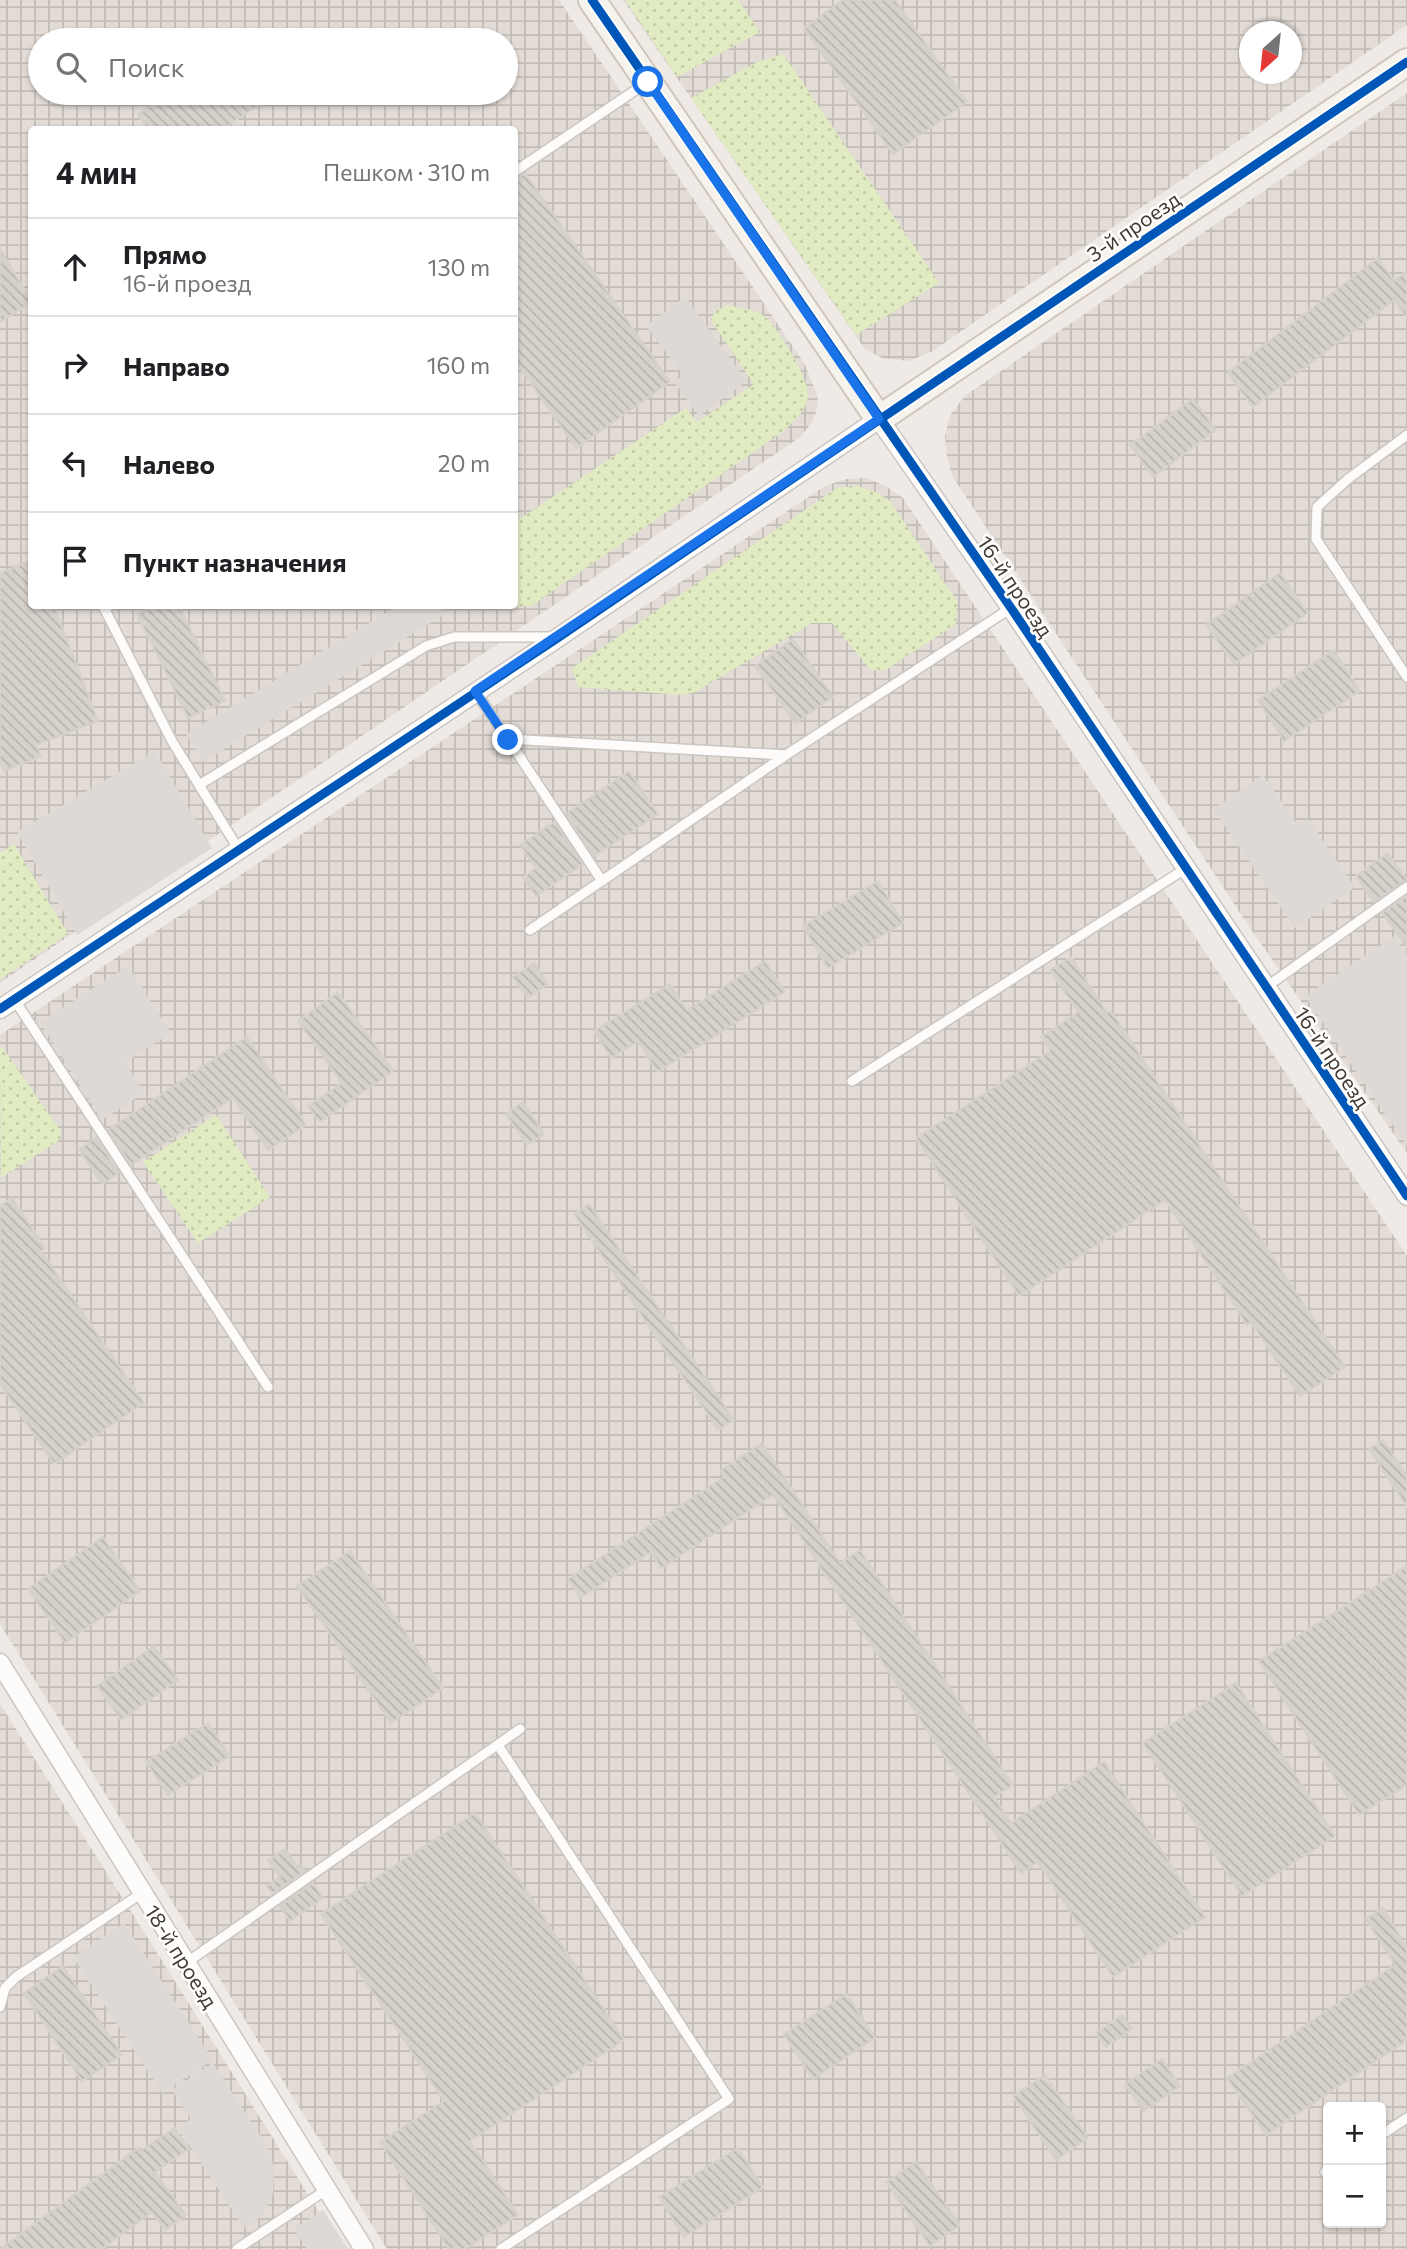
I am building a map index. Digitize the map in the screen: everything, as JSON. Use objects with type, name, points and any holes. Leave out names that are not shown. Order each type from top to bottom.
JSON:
[{"type":"street","name":"16-й проезд","points":[[593,0],[1011,608],[1407,1196]]},
{"type":"street","name":"3-й проезд","points":[[879,419],[1407,62]]},
{"type":"street","points":[[7,1004],[559,637],[879,419]]},
{"type":"street","name":"18-й проезд","points":[[0,1663],[364,2249]]},
{"type":"lane","points":[[518,169],[648,82]]},
{"type":"lane","points":[[1407,435],[1348,479],[1318,507],[1316,539],[1407,677]]},
{"type":"lane","points":[[530,930],[786,755],[1011,608]]},
{"type":"lane","points":[[105,609],[172,741],[239,850]]},
{"type":"lane","points":[[199,785],[426,646],[454,637],[559,637]]},
{"type":"lane","points":[[475,691],[602,881]]},
{"type":"lane","points":[[508,740],[786,755]]},
{"type":"lane","points":[[852,1081],[1185,869]]},
{"type":"lane","points":[[1265,988],[1407,887]]},
{"type":"lane","points":[[7,1004],[268,1387]]},
{"type":"lane","points":[[186,1963],[520,1729]]},
{"type":"lane","points":[[498,1745],[729,2099],[501,2249]]},
{"type":"lane","points":[[0,2007],[5,1988],[16,1977],[142,1893]]},
{"type":"lane","points":[[1386,2133],[1407,2118]]},
{"type":"lane","points":[[237,2249],[326,2190]]},
{"type":"shaded area","points":[[0,0],[559,0],[804,363],[818,397],[816,413],[800,437],[0,983]]},
{"type":"shaded area","points":[[623,0],[1407,0],[1407,25],[931,352],[909,361],[882,358],[865,349]]},
{"type":"shaded area","points":[[1407,93],[1407,1153],[1250,928],[953,477],[945,436],[950,415],[966,395]]},
{"type":"shaded area","points":[[685,297],[747,381],[699,416],[674,382],[683,375],[646,326]]},
{"type":"shaded area","points":[[867,478],[903,498],[1407,1256],[1407,2249],[387,2249],[0,1624],[0,1035],[825,486],[846,479]]},
{"type":"shaded area","points":[[392,609],[442,609],[445,614],[203,762],[186,734]]},
{"type":"shaded area","points":[[155,751],[212,848],[77,935],[17,832]]},
{"type":"shaded area","points":[[1263,775],[1298,825],[1308,819],[1355,887],[1295,928],[1213,809]]},
{"type":"shaded area","points":[[1394,936],[1407,955],[1407,1146],[1305,996]]},
{"type":"shaded area","points":[[128,966],[171,1033],[125,1062],[144,1093],[102,1120],[40,1022]]},
{"type":"shaded area","points":[[0,1704],[149,1940],[342,2249],[0,2249]]},
{"type":"shaded area","points":[[124,1923],[213,2060],[162,2093],[73,1957]]},
{"type":"shaded area","points":[[213,2063],[268,2147],[274,2167],[273,2193],[264,2215],[244,2228],[178,2128],[191,2119],[172,2090]]},
{"type":"shaded area","points":[[323,2210],[348,2249],[307,2249],[294,2229]]},
{"type":"green space","points":[[625,0],[738,0],[760,32],[677,77]]},
{"type":"green space","points":[[783,54],[939,283],[856,335],[691,98],[759,61]]},
{"type":"green space","points":[[728,305],[752,310],[764,316],[791,353],[807,387],[807,401],[798,417],[781,433],[531,606],[518,606],[518,520],[686,408],[697,422],[754,384],[711,320],[714,312]]},
{"type":"green space","points":[[857,486],[876,492],[890,501],[957,601],[956,624],[884,671],[871,670],[832,623],[812,623],[695,692],[683,695],[578,687],[572,668],[837,488]]},
{"type":"green space","points":[[14,844],[68,934],[0,979],[0,853]]},
{"type":"green space","points":[[3,1048],[60,1130],[61,1139],[1,1178],[0,1049]]},
{"type":"green space","points":[[216,1115],[270,1197],[198,1243],[143,1162]]},
{"type":"building","points":[[843,0],[895,0],[967,102],[893,154],[804,28]]},
{"type":"building","points":[[152,105],[259,105],[227,126],[146,126],[138,114]]},
{"type":"building","points":[[525,173],[670,382],[576,448],[518,365],[518,177]]},
{"type":"building","points":[[0,249],[28,295],[28,304],[0,322]]},
{"type":"building","points":[[1378,258],[1394,281],[1407,271],[1407,318],[1394,300],[1253,407],[1227,373]]},
{"type":"building","points":[[1193,399],[1216,430],[1153,477],[1130,445]]},
{"type":"building","points":[[28,562],[28,609],[55,609],[98,721],[36,745],[41,756],[4,771],[0,762],[0,573]]},
{"type":"building","points":[[1280,573],[1308,613],[1234,664],[1206,625]]},
{"type":"building","points":[[148,609],[180,609],[225,701],[188,718],[137,614]]},
{"type":"building","points":[[793,639],[833,697],[795,723],[755,666]]},
{"type":"building","points":[[1334,650],[1360,691],[1284,741],[1258,700]]},
{"type":"building","points":[[629,771],[658,814],[594,856],[566,814]]},
{"type":"building","points":[[554,822],[583,864],[536,896],[523,877],[536,868],[520,845]]},
{"type":"building","points":[[1388,853],[1407,880],[1374,902],[1356,876]]},
{"type":"building","points":[[878,881],[903,923],[828,968],[803,926]]},
{"type":"building","points":[[1407,896],[1407,947],[1382,913]]},
{"type":"building","points":[[1071,957],[1107,1013],[1111,1011],[1345,1367],[1300,1396],[1251,1322],[1247,1325],[1165,1200],[1019,1296],[916,1138],[1050,1051],[1041,1037],[1078,1012],[1050,970]]},
{"type":"building","points":[[765,961],[785,992],[657,1072],[638,1041],[611,1058],[594,1031],[670,984],[687,1010]]},
{"type":"building","points":[[534,963],[548,984],[528,998],[513,977]]},
{"type":"building","points":[[338,992],[393,1071],[320,1122],[308,1106],[342,1083],[298,1021]]},
{"type":"building","points":[[247,1037],[306,1125],[268,1150],[233,1098],[131,1165],[108,1130]]},
{"type":"building","points":[[523,1102],[544,1134],[527,1145],[506,1114]]},
{"type":"building","points":[[96,1138],[119,1173],[102,1184],[79,1149]]},
{"type":"building","points":[[12,1198],[45,1248],[41,1251],[144,1403],[54,1464],[0,1384],[0,1206]]},
{"type":"building","points":[[589,1204],[734,1420],[718,1430],[574,1214]]},
{"type":"building","points":[[1383,1440],[1407,1476],[1407,1507],[1369,1449]]},
{"type":"building","points":[[762,1443],[840,1563],[860,1550],[1013,1785],[994,1797],[1011,1823],[1104,1762],[1205,1917],[1113,1977],[1038,1862],[1021,1873],[773,1495],[661,1568],[651,1552],[580,1598],[568,1579],[724,1477],[720,1471]]},
{"type":"building","points":[[103,1537],[140,1591],[65,1643],[28,1589]]},
{"type":"building","points":[[350,1551],[443,1688],[391,1723],[297,1586]]},
{"type":"building","points":[[1407,1566],[1407,1785],[1359,1815],[1259,1661]]},
{"type":"building","points":[[154,1646],[178,1680],[121,1720],[97,1686]]},
{"type":"building","points":[[1236,1683],[1335,1836],[1242,1896],[1143,1743]]},
{"type":"building","points":[[208,1723],[230,1756],[168,1795],[146,1762]]},
{"type":"building","points":[[475,1813],[624,2040],[470,2141],[518,2215],[465,2249],[449,2249],[380,2142],[444,2101],[321,1914]]},
{"type":"building","points":[[285,1849],[297,1866],[300,1864],[305,1871],[272,1894],[267,1886],[280,1877],[268,1860]]},
{"type":"building","points":[[313,1883],[323,1898],[290,1921],[280,1906]]},
{"type":"building","points":[[1383,1908],[1407,1948],[1407,2040],[1266,2135],[1227,2078],[1395,1965],[1366,1919]]},
{"type":"building","points":[[63,1966],[122,2055],[82,2081],[24,1993]]},
{"type":"building","points":[[847,1994],[875,2038],[813,2079],[784,2034]]},
{"type":"building","points":[[1122,2015],[1132,2029],[1106,2047],[1096,2033]]},
{"type":"building","points":[[1162,2059],[1180,2086],[1143,2111],[1125,2084]]},
{"type":"building","points":[[1045,2075],[1088,2138],[1056,2160],[1013,2096]]},
{"type":"building","points":[[175,2128],[189,2149],[155,2172],[186,2215],[165,2230],[152,2212],[102,2249],[0,2249],[138,2148],[140,2151]]},
{"type":"building","points":[[738,2148],[763,2187],[684,2237],[659,2197]]},
{"type":"building","points":[[916,2162],[960,2225],[930,2246],[886,2182]]},
{"type":"cycle path","points":[[592,0],[1011,608],[1407,1196]]},
{"type":"cycle path","points":[[0,1009],[559,637],[1407,62]]},
{"type":"route","points":[[508,740],[475,691],[559,637],[879,419],[648,82]]}]
